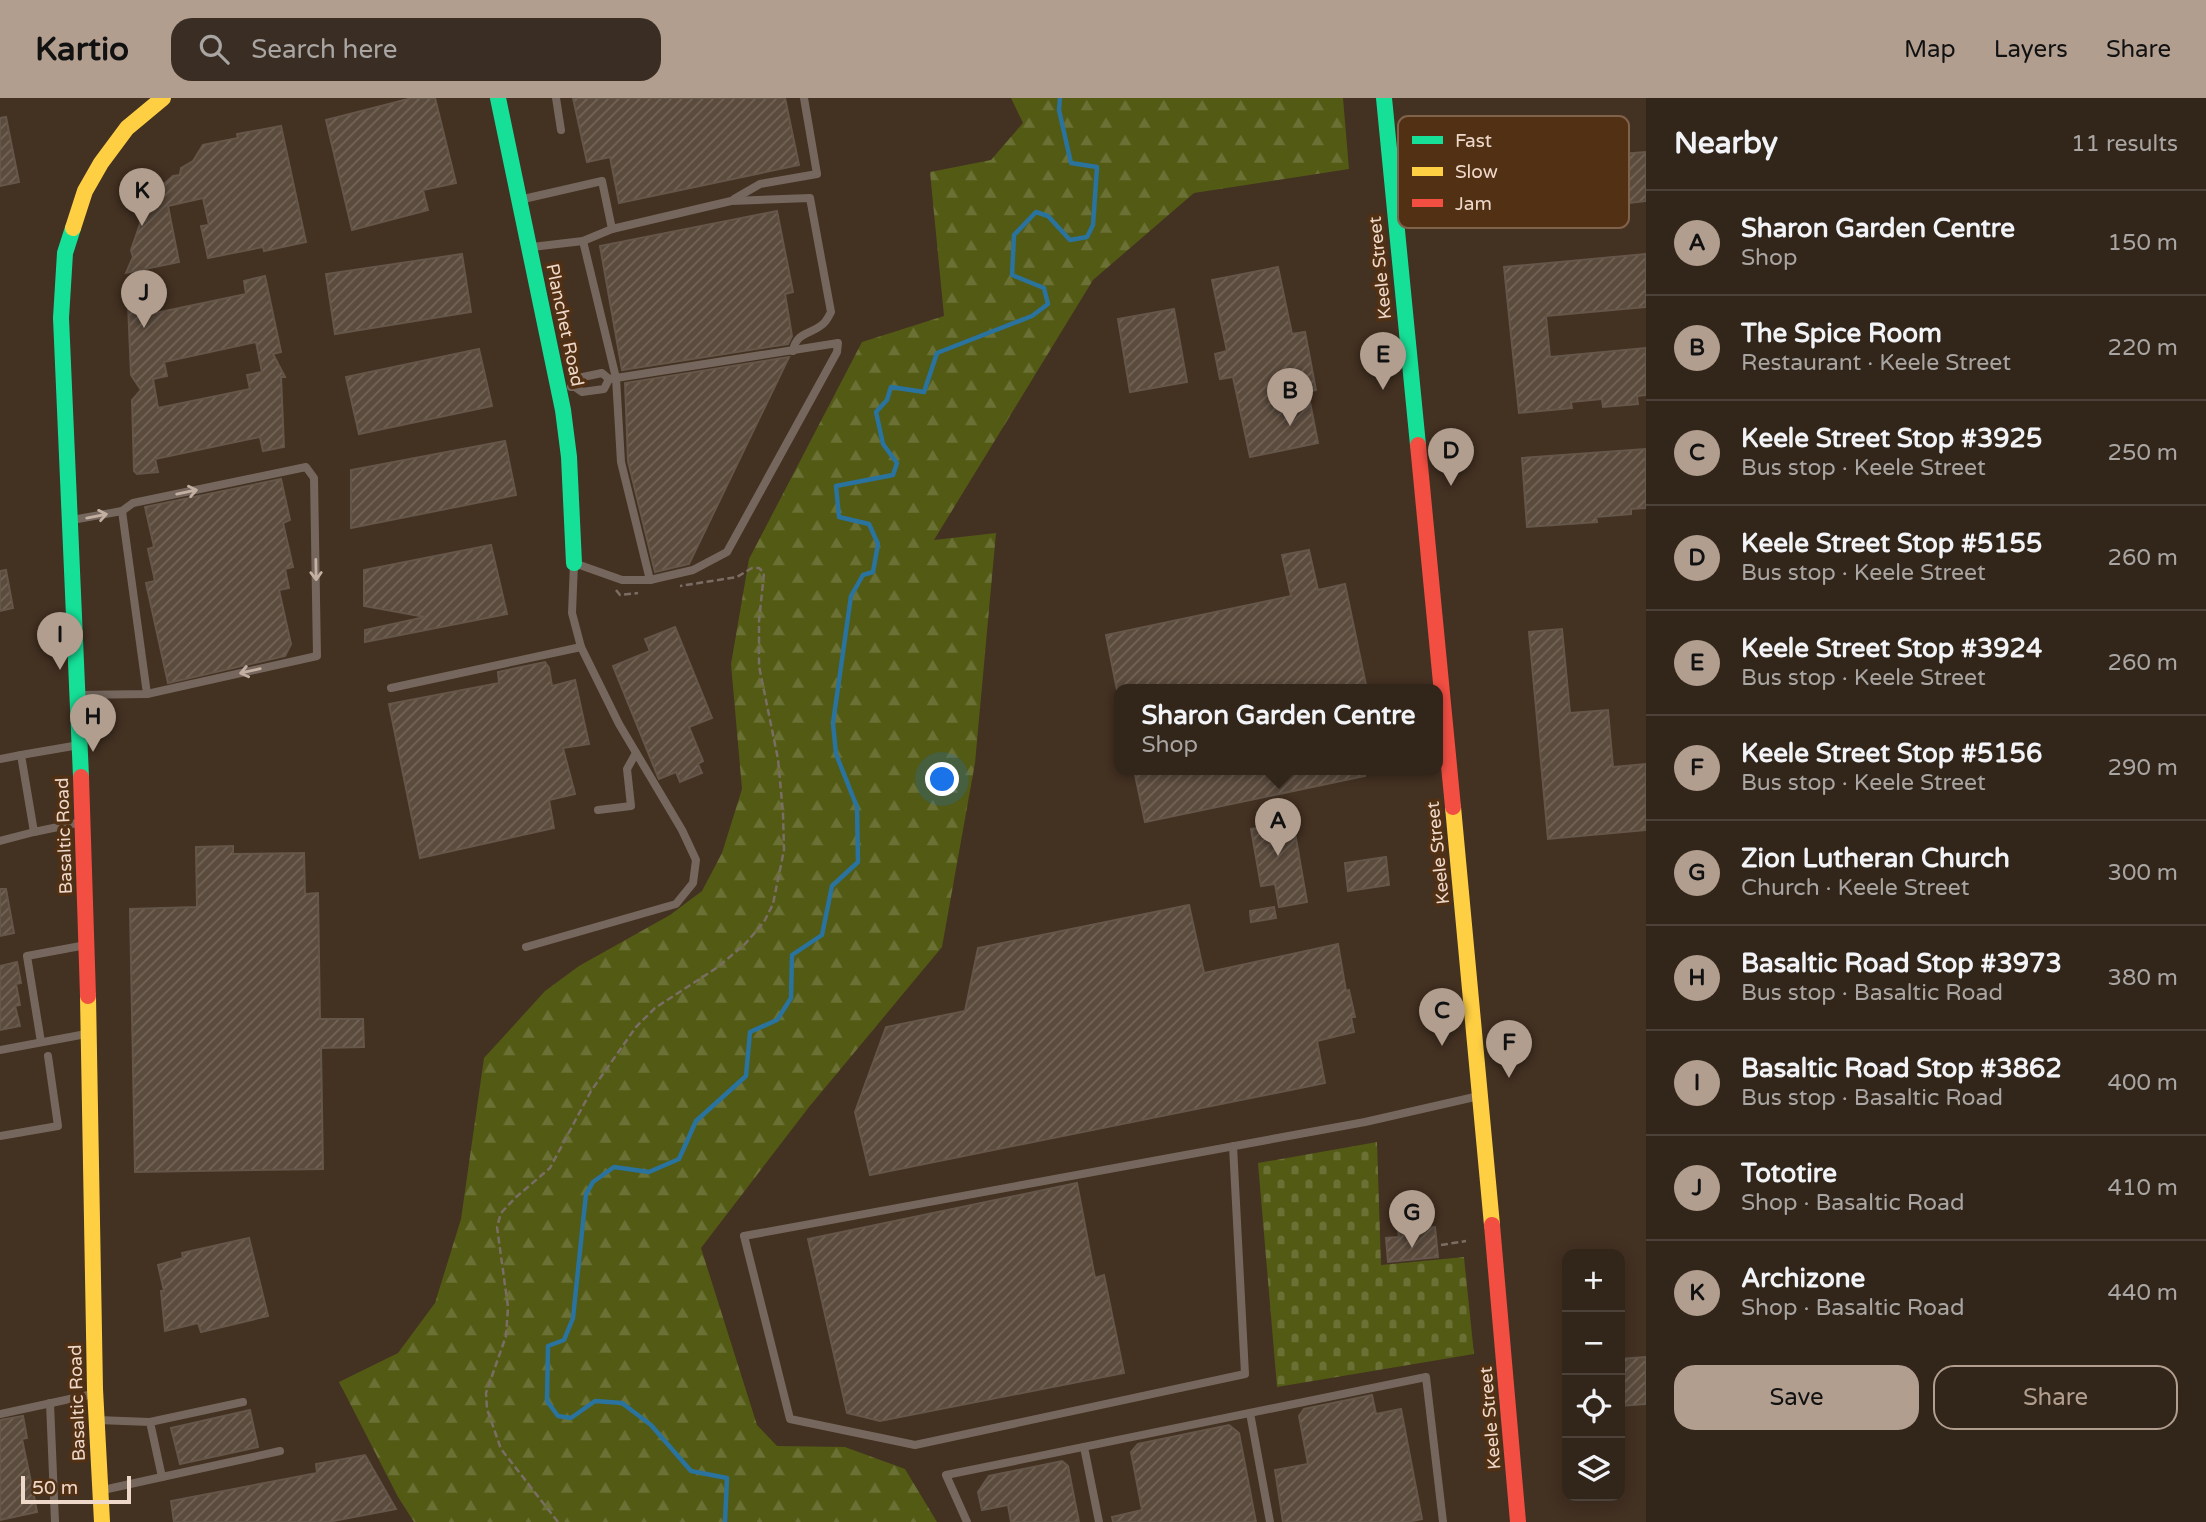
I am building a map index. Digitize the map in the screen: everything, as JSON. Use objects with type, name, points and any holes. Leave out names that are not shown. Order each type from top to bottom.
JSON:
[{"type":"street","name":"Basaltic Road","points":[[102,1522],[95,1394],[89,1033],[80,745],[61,318],[65,253],[85,191],[101,163],[127,128],[163,98]]},
{"type":"street","name":"Planchet Road","points":[[498,98],[530,248],[567,387],[574,563]]},
{"type":"street","name":"Keele Street","points":[[1384,98],[1441,684]]},
{"type":"street","name":"Keele Street","points":[[1443,705],[1481,1096],[1516,1521]]},
{"type":"lane","points":[[556,98],[561,130]]},
{"type":"lane","points":[[731,201],[760,184],[817,174],[804,98]]},
{"type":"lane","points":[[519,200],[603,181],[612,229]]},
{"type":"lane","points":[[530,248],[583,241],[612,229],[731,201],[810,198],[831,312],[824,324],[794,341],[793,351]]},
{"type":"lane","points":[[583,241],[612,379],[621,462],[650,580]]},
{"type":"lane","points":[[526,947],[676,904],[693,883],[696,860],[580,647],[572,613],[574,563],[622,580],[650,580],[692,570],[727,552],[837,352],[838,344],[612,379],[602,373],[578,378],[567,387]]},
{"type":"lane","points":[[567,387],[582,392],[604,389],[612,379]]},
{"type":"lane","points":[[71,520],[122,511],[133,503],[306,467],[314,478],[317,656],[148,694],[78,695]]},
{"type":"lane","points":[[122,511],[148,694]]},
{"type":"lane","points":[[391,688],[580,647]]},
{"type":"lane","points":[[0,759],[80,745]]},
{"type":"lane","points":[[598,810],[631,806],[627,769],[636,753]]},
{"type":"lane","points":[[21,755],[34,832]]},
{"type":"lane","points":[[0,841],[82,822]]},
{"type":"lane","points":[[41,1042],[27,956],[86,945]]},
{"type":"lane","points":[[0,1050],[89,1033]]},
{"type":"lane","points":[[0,1136],[58,1126],[48,1056]]},
{"type":"lane","points":[[1233,1146],[1245,1374],[915,1445],[790,1419],[744,1236],[1233,1146],[1364,1122],[1481,1096]]},
{"type":"lane","points":[[967,1522],[946,1475],[1426,1377],[1443,1522]]},
{"type":"lane","points":[[0,1414],[95,1394]]},
{"type":"lane","points":[[96,1420],[150,1422],[243,1402]]},
{"type":"lane","points":[[50,1403],[55,1522]]},
{"type":"lane","points":[[1250,1413],[1270,1522]]},
{"type":"lane","points":[[150,1422],[162,1477]]},
{"type":"lane","points":[[1084,1447],[1099,1522]]},
{"type":"lane","points":[[100,1490],[280,1451]]},
{"type":"path","points":[[558,1522],[501,1449],[487,1409],[486,1393],[506,1336],[508,1307],[497,1227],[501,1213],[550,1168],[591,1091],[636,1027],[655,1008],[718,967],[745,944],[764,922],[773,904],[784,850],[783,813],[778,759],[760,666],[759,621],[765,579],[759,568],[752,568]]},
{"type":"path","points":[[1441,1245],[1466,1241]]},
{"type":"green space","points":[[1011,98],[1343,98],[1349,169],[1194,193],[1093,280],[934,540],[996,533],[975,763],[942,947],[809,1107],[701,1248],[757,1425],[777,1446],[845,1447],[905,1469],[937,1522],[414,1522],[398,1497],[339,1382],[398,1353],[435,1303],[461,1219],[484,1058],[545,991],[579,966],[670,915],[702,891],[722,853],[742,789],[731,664],[749,559],[862,342],[944,316],[930,172],[991,160],[1023,123]]},
{"type":"green space","points":[[1377,1142],[1381,1265],[1464,1257],[1474,1354],[1277,1387],[1258,1163]]},
{"type":"building","points":[[412,98],[435,98],[456,183],[423,190],[428,210],[352,230],[326,120]]},
{"type":"building","points":[[573,98],[785,98],[799,165],[619,203],[610,157],[587,162]]},
{"type":"building","points":[[6,117],[19,182],[0,186],[0,118]]},
{"type":"building","points":[[281,126],[306,242],[264,251],[263,247],[208,258],[201,226],[209,225],[203,198],[168,206],[179,262],[126,273],[133,257],[131,250],[141,221],[146,221],[149,201],[165,190],[164,184],[173,176],[180,175],[181,168],[193,161],[203,145],[238,138],[237,134]]},
{"type":"building","points":[[1646,152],[1646,201],[1629,203],[1629,153]]},
{"type":"building","points":[[777,211],[793,292],[785,294],[792,336],[788,344],[622,370],[600,246]]},
{"type":"building","points":[[462,254],[471,312],[335,334],[326,274]]},
{"type":"building","points":[[1646,254],[1646,307],[1546,316],[1550,357],[1646,348],[1646,395],[1637,396],[1638,404],[1603,407],[1602,399],[1571,402],[1572,408],[1519,413],[1504,267]]},
{"type":"building","points":[[1278,267],[1292,334],[1305,332],[1316,390],[1308,392],[1318,443],[1250,457],[1233,377],[1220,379],[1215,354],[1227,351],[1212,280]]},
{"type":"building","points":[[265,276],[281,352],[273,354],[285,377],[281,377],[284,447],[263,451],[260,437],[155,459],[158,472],[137,474],[134,471],[132,400],[141,390],[131,375],[128,304],[143,301],[146,315],[246,294],[244,281]],"holes":[[[256,342],[262,372],[247,375],[250,389],[158,408],[153,379],[167,376],[164,362]]]},
{"type":"building","points":[[1174,309],[1187,382],[1130,392],[1118,319]]},
{"type":"building","points":[[479,349],[492,406],[359,434],[346,377]]},
{"type":"building","points":[[789,357],[689,564],[655,572],[628,461],[625,383]]},
{"type":"building","points":[[505,441],[516,495],[351,528],[351,470]]},
{"type":"building","points":[[1646,449],[1646,508],[1631,509],[1631,514],[1596,517],[1597,522],[1527,527],[1522,458]]},
{"type":"building","points":[[281,479],[290,520],[283,523],[293,567],[285,569],[289,588],[279,590],[291,644],[285,656],[168,683],[146,583],[155,581],[148,549],[154,547],[145,507]]},
{"type":"building","points":[[491,545],[507,614],[365,642],[365,630],[425,617],[364,606],[364,570]]},
{"type":"building","points":[[1309,550],[1318,590],[1345,584],[1366,684],[1116,684],[1106,635],[1291,596],[1282,555]]},
{"type":"building","points":[[6,570],[13,608],[0,611],[0,571]]},
{"type":"building","points":[[675,627],[712,718],[689,727],[703,761],[698,764],[702,773],[680,782],[676,772],[659,779],[613,666],[650,651],[645,639]]},
{"type":"building","points":[[1562,629],[1570,713],[1608,710],[1613,767],[1646,764],[1646,830],[1548,839],[1529,632]]},
{"type":"building","points":[[545,662],[549,668],[552,686],[575,680],[589,744],[563,748],[575,794],[549,800],[554,828],[420,858],[389,704],[499,683],[498,672]]},
{"type":"building","points":[[1135,775],[1365,775],[1365,776],[1145,822]]},
{"type":"building","points":[[1293,821],[1307,902],[1279,907],[1275,884],[1261,886],[1251,829]]},
{"type":"building","points":[[233,846],[233,854],[304,853],[305,894],[318,893],[320,1019],[363,1019],[364,1047],[321,1048],[323,1169],[135,1172],[130,909],[197,907],[196,847]]},
{"type":"building","points":[[1386,857],[1389,885],[1348,891],[1345,863]]},
{"type":"building","points":[[0,889],[6,889],[14,933],[0,936]]},
{"type":"building","points":[[1189,905],[1204,973],[1338,944],[1346,991],[1349,990],[1355,1017],[1351,1017],[1354,1032],[1317,1041],[1325,1083],[870,1175],[855,1112],[886,1027],[965,1011],[978,948]]},
{"type":"building","points":[[1274,907],[1276,918],[1251,922],[1250,911]]},
{"type":"building","points":[[17,962],[21,983],[16,984],[20,1005],[15,1006],[20,1026],[0,1030],[0,966]]},
{"type":"building","points":[[1077,1183],[1095,1278],[1104,1275],[1124,1373],[880,1421],[847,1413],[808,1239]]},
{"type":"building","points":[[1435,1227],[1438,1257],[1388,1262],[1386,1238],[1399,1237],[1398,1231]]},
{"type":"building","points":[[249,1238],[268,1316],[201,1332],[198,1323],[165,1331],[161,1291],[164,1291],[158,1265],[183,1258],[182,1253]]},
{"type":"building","points":[[1646,1357],[1646,1404],[1625,1406],[1625,1359]]},
{"type":"building","points":[[1372,1395],[1376,1414],[1401,1409],[1422,1519],[1407,1522],[1283,1522],[1275,1470],[1308,1464],[1299,1416],[1304,1409]]},
{"type":"building","points":[[250,1410],[258,1447],[180,1464],[171,1428]]},
{"type":"building","points":[[23,1416],[27,1438],[22,1439],[31,1482],[36,1486],[33,1491],[37,1512],[0,1520],[0,1420]]},
{"type":"building","points":[[1229,1425],[1239,1433],[1256,1522],[1113,1522],[1112,1517],[1142,1510],[1131,1452],[1138,1444]]},
{"type":"building","points":[[365,1455],[396,1509],[328,1522],[174,1522],[171,1501],[317,1473],[316,1464]]},
{"type":"building","points":[[1062,1461],[1068,1466],[1079,1522],[1011,1522],[1008,1505],[982,1510],[978,1492],[989,1476]]},
{"type":"waterway","points":[[725,1522],[727,1478],[691,1471],[651,1425],[622,1403],[595,1401],[571,1418],[558,1416],[547,1401],[548,1346],[564,1340],[573,1318],[586,1194],[593,1182],[614,1167],[649,1172],[679,1159],[696,1121],[746,1076],[750,1032],[777,1020],[791,998],[792,955],[822,935],[832,886],[858,862],[857,807],[836,754],[833,723],[851,596],[863,575],[873,572],[878,544],[869,524],[839,517],[836,486],[893,475],[897,463],[883,444],[876,412],[887,400],[891,387],[924,392],[937,353],[1032,316],[1048,304],[1044,288],[1012,275],[1014,235],[1036,212],[1048,216],[1070,240],[1087,237],[1093,225],[1097,167],[1071,163],[1059,110],[1060,98]]},
{"type":"traffic: fast","points":[[498,98],[563,410],[569,457],[574,563]]},
{"type":"traffic: fast","points":[[1384,98],[1418,445]]},
{"type":"traffic: fast","points":[[73,228],[65,253],[61,318],[81,777]]},
{"type":"traffic: slow","points":[[73,228],[85,191],[101,163],[127,128],[163,98]]},
{"type":"traffic: slow","points":[[1453,807],[1492,1225]]},
{"type":"traffic: slow","points":[[88,996],[95,1389],[102,1522]]},
{"type":"traffic: jam","points":[[1418,445],[1441,684]]},
{"type":"traffic: jam","points":[[1443,704],[1453,807]]},
{"type":"traffic: jam","points":[[81,777],[88,996]]},
{"type":"traffic: jam","points":[[1492,1225],[1518,1522]]},
{"type":"place","name":"Archizone","points":[[142,226]]},
{"type":"place","name":"Tototire","points":[[144,328]]},
{"type":"place","name":"Keele Street Stop #3924","points":[[1383,390]]},
{"type":"place","name":"The Spice Room","points":[[1290,426]]},
{"type":"place","name":"Keele Street Stop #5155","points":[[1451,486]]},
{"type":"place","name":"Basaltic Road Stop #3862","points":[[60,670]]},
{"type":"place","name":"Basaltic Road Stop #3973","points":[[93,752]]},
{"type":"place","name":"Sharon Garden Centre","points":[[1278,856]]},
{"type":"place","name":"Keele Street Stop #3925","points":[[1442,1046]]},
{"type":"place","name":"Keele Street Stop #5156","points":[[1509,1078]]},
{"type":"place","name":"Zion Lutheran Church","points":[[1412,1248]]}]
